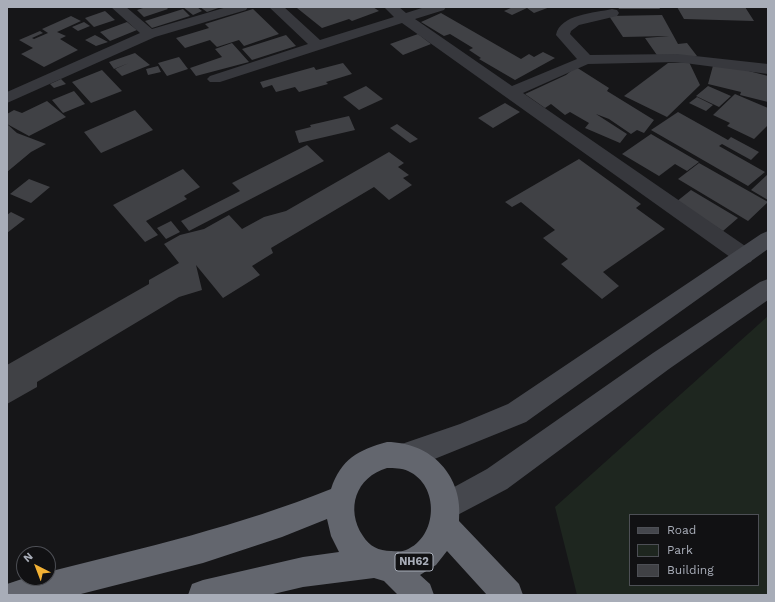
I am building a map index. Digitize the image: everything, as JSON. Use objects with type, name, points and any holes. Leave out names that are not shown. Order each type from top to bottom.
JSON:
[{"type":"highway","name":"NH62","points":[[202,595],[303,572],[383,566],[409,564],[425,556],[437,542],[445,516],[442,488],[432,473],[418,462],[402,456],[386,455],[371,460],[358,469],[347,482],[341,499],[340,518],[345,537],[357,553],[383,566],[419,595]]},
{"type":"highway","points":[[18,595],[203,548],[282,523],[341,499]]},
{"type":"highway","name":"NH62","points":[[445,516],[508,595]]},
{"type":"street","points":[[118,7],[150,34]]},
{"type":"street","points":[[10,94],[150,34],[241,7]]},
{"type":"street","points":[[276,7],[318,46]]},
{"type":"street","points":[[392,7],[404,18],[510,93],[744,256]]},
{"type":"street","points":[[215,79],[439,7]]},
{"type":"street","points":[[586,60],[563,35],[564,29],[574,22],[612,13]]},
{"type":"street","points":[[510,93],[586,60],[677,58],[768,68]]},
{"type":"street","points":[[402,456],[433,448],[517,413],[768,239]]},
{"type":"street","points":[[445,516],[661,361],[768,288]]},
{"type":"green space","points":[[768,316],[768,595],[577,595],[555,507]]},
{"type":"building","points":[[146,7],[166,7],[168,9],[144,17],[137,10]]},
{"type":"building","points":[[183,7],[197,7],[202,11],[193,15]]},
{"type":"building","points":[[200,7],[221,7],[207,12]]},
{"type":"building","points":[[373,7],[379,11],[352,21],[349,19],[322,28],[297,8]]},
{"type":"building","points":[[513,7],[550,7],[534,13],[527,8],[512,15],[504,11]]},
{"type":"building","points":[[618,7],[659,7],[660,9],[619,9]]},
{"type":"building","points":[[677,7],[745,7],[754,21],[684,19]]},
{"type":"building","points":[[183,9],[190,16],[152,28],[145,21]]},
{"type":"building","points":[[253,9],[279,34],[244,46],[239,40],[217,47],[210,40],[185,48],[176,38],[209,28],[205,24]]},
{"type":"building","points":[[105,11],[115,20],[94,27],[85,18]]},
{"type":"building","points":[[441,13],[521,59],[529,54],[534,57],[543,52],[555,58],[515,80],[479,59],[481,58],[469,50],[473,48],[450,34],[444,36],[421,22]]},
{"type":"building","points":[[662,15],[678,44],[687,43],[697,56],[659,58],[645,38],[669,36],[623,37],[609,16]]},
{"type":"building","points":[[71,16],[81,21],[57,32],[66,36],[60,39],[78,50],[44,67],[21,54],[33,48],[19,40],[40,31],[43,33],[32,38],[34,39],[48,33],[42,29]]},
{"type":"building","points":[[84,22],[90,26],[78,31],[72,27]]},
{"type":"building","points":[[127,22],[137,30],[110,41],[100,32]]},
{"type":"building","points":[[418,34],[431,44],[403,55],[390,44]]},
{"type":"building","points":[[95,35],[108,42],[96,46],[85,40]]},
{"type":"building","points":[[286,35],[296,46],[252,60],[242,49]]},
{"type":"building","points":[[232,43],[249,62],[196,76],[190,68],[222,57],[215,49]]},
{"type":"building","points":[[135,53],[150,65],[122,76],[115,69],[129,63],[114,69],[109,62]]},
{"type":"building","points":[[179,57],[188,69],[167,76],[158,63]]},
{"type":"building","points":[[689,62],[700,85],[667,117],[624,96],[668,63]]},
{"type":"building","points":[[714,62],[768,76],[768,102],[740,95],[741,92],[708,84]]},
{"type":"building","points":[[343,63],[352,74],[326,82],[328,84],[299,92],[295,87],[276,92],[272,85],[263,88],[260,82],[314,67],[316,70]]},
{"type":"building","points":[[158,66],[161,72],[148,75],[146,69]]},
{"type":"building","points":[[576,67],[609,88],[607,91],[654,120],[644,133],[637,130],[631,134],[609,119],[596,114],[627,134],[620,143],[585,128],[589,123],[570,112],[565,115],[551,104],[545,108],[525,94],[566,75]]},
{"type":"building","points":[[102,70],[122,91],[91,103],[72,82]]},
{"type":"building","points":[[61,79],[66,84],[54,88],[50,84]]},
{"type":"building","points":[[366,86],[383,99],[359,110],[343,97]]},
{"type":"building","points":[[708,86],[731,96],[719,107],[696,96]]},
{"type":"building","points":[[74,91],[85,104],[63,113],[52,100]]},
{"type":"building","points":[[735,94],[768,108],[768,125],[754,139],[727,126],[730,123],[713,115]]},
{"type":"building","points":[[697,97],[713,105],[706,111],[689,103]]},
{"type":"building","points":[[47,101],[66,117],[29,136],[7,124],[7,114],[14,110],[22,113]]},
{"type":"building","points":[[505,103],[520,112],[493,128],[478,118]]},
{"type":"building","points":[[135,110],[153,130],[101,153],[84,132]]},
{"type":"building","points":[[678,112],[728,140],[731,137],[759,152],[751,160],[722,144],[719,146],[765,172],[748,186],[651,130]]},
{"type":"building","points":[[349,116],[355,130],[299,143],[295,131],[311,127],[310,125]]},
{"type":"building","points":[[7,124],[17,133],[46,144],[31,152],[7,172]]},
{"type":"building","points":[[397,124],[418,139],[410,143],[390,128]]},
{"type":"building","points":[[651,134],[699,162],[687,171],[675,164],[659,176],[622,154]]},
{"type":"building","points":[[307,145],[324,161],[189,231],[181,221],[240,191],[232,183]]},
{"type":"building","points":[[389,152],[404,163],[398,167],[409,175],[403,178],[412,185],[389,200],[374,187],[271,248],[273,253],[252,266],[260,275],[223,298],[196,265],[202,290],[179,297],[37,382],[37,387],[7,404],[7,365],[149,284],[149,280],[179,263],[164,244],[180,235],[204,229],[229,215],[242,229],[264,217],[286,211]]},
{"type":"building","points":[[579,159],[641,204],[636,208],[665,229],[603,272],[619,286],[602,299],[561,264],[568,259],[543,238],[555,230],[521,202],[512,207],[505,202]]},
{"type":"building","points":[[699,163],[768,202],[748,221],[678,179]]},
{"type":"building","points":[[183,169],[200,187],[184,196],[187,199],[146,221],[158,235],[145,242],[113,205]]},
{"type":"building","points":[[768,174],[768,200],[751,190]]},
{"type":"building","points":[[29,179],[50,187],[31,203],[10,194]]},
{"type":"building","points":[[691,190],[738,218],[723,231],[676,202]]},
{"type":"building","points":[[11,212],[25,219],[7,233],[7,215]]},
{"type":"building","points":[[171,221],[180,232],[166,239],[157,228]]}]
